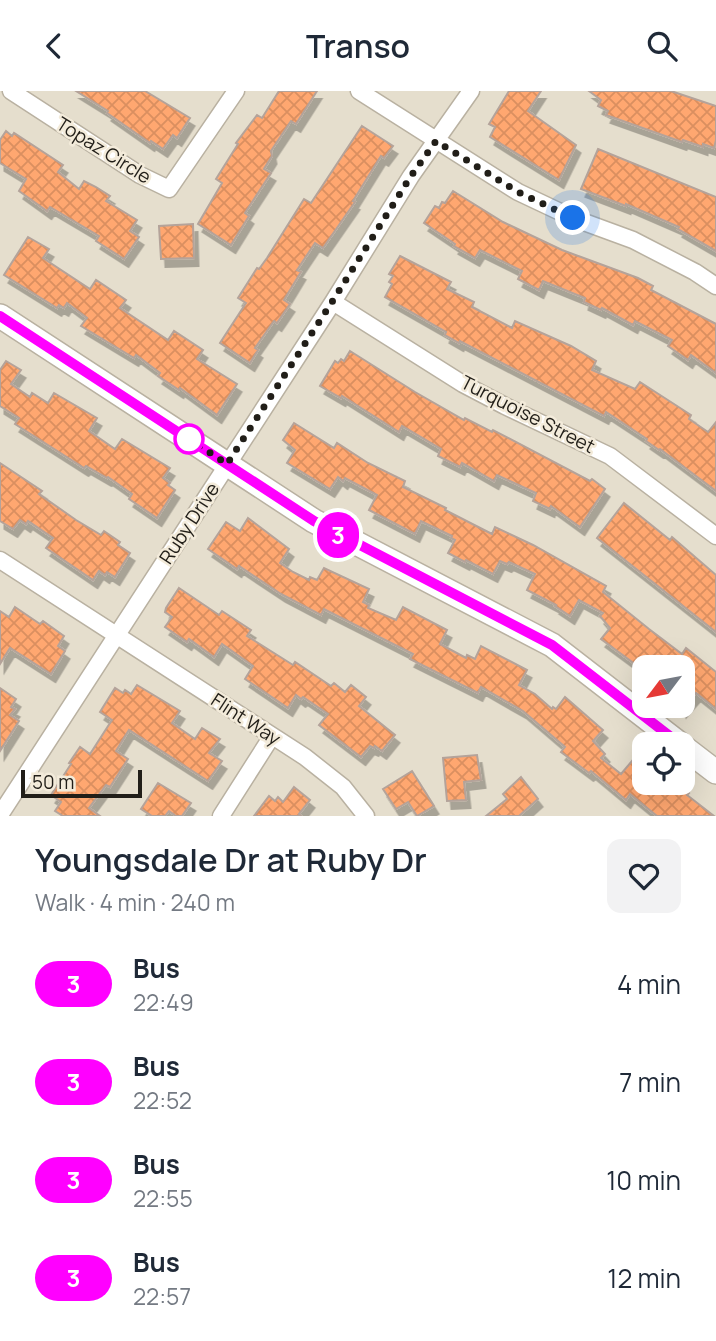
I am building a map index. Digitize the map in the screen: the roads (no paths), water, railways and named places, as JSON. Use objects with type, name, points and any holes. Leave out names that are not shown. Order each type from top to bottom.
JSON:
[{"type":"street","name":"Topaz Circle","points":[[11,91],[140,175],[169,189],[236,91]]},
{"type":"street","points":[[359,91],[518,192],[573,218],[634,240],[716,286]]},
{"type":"street","name":"Ruby Drive","points":[[0,815],[411,176],[471,91]]},
{"type":"street","name":"Turquoise Street","points":[[332,302],[463,384],[610,456],[716,536]]},
{"type":"street","points":[[0,316],[339,536],[552,645],[664,732]]},
{"type":"street","name":"Flint Way","points":[[0,560],[305,757],[343,787],[366,816]]},
{"type":"street","points":[[221,816],[272,736]]},
{"type":"street","points":[[695,756],[716,772]]}]
